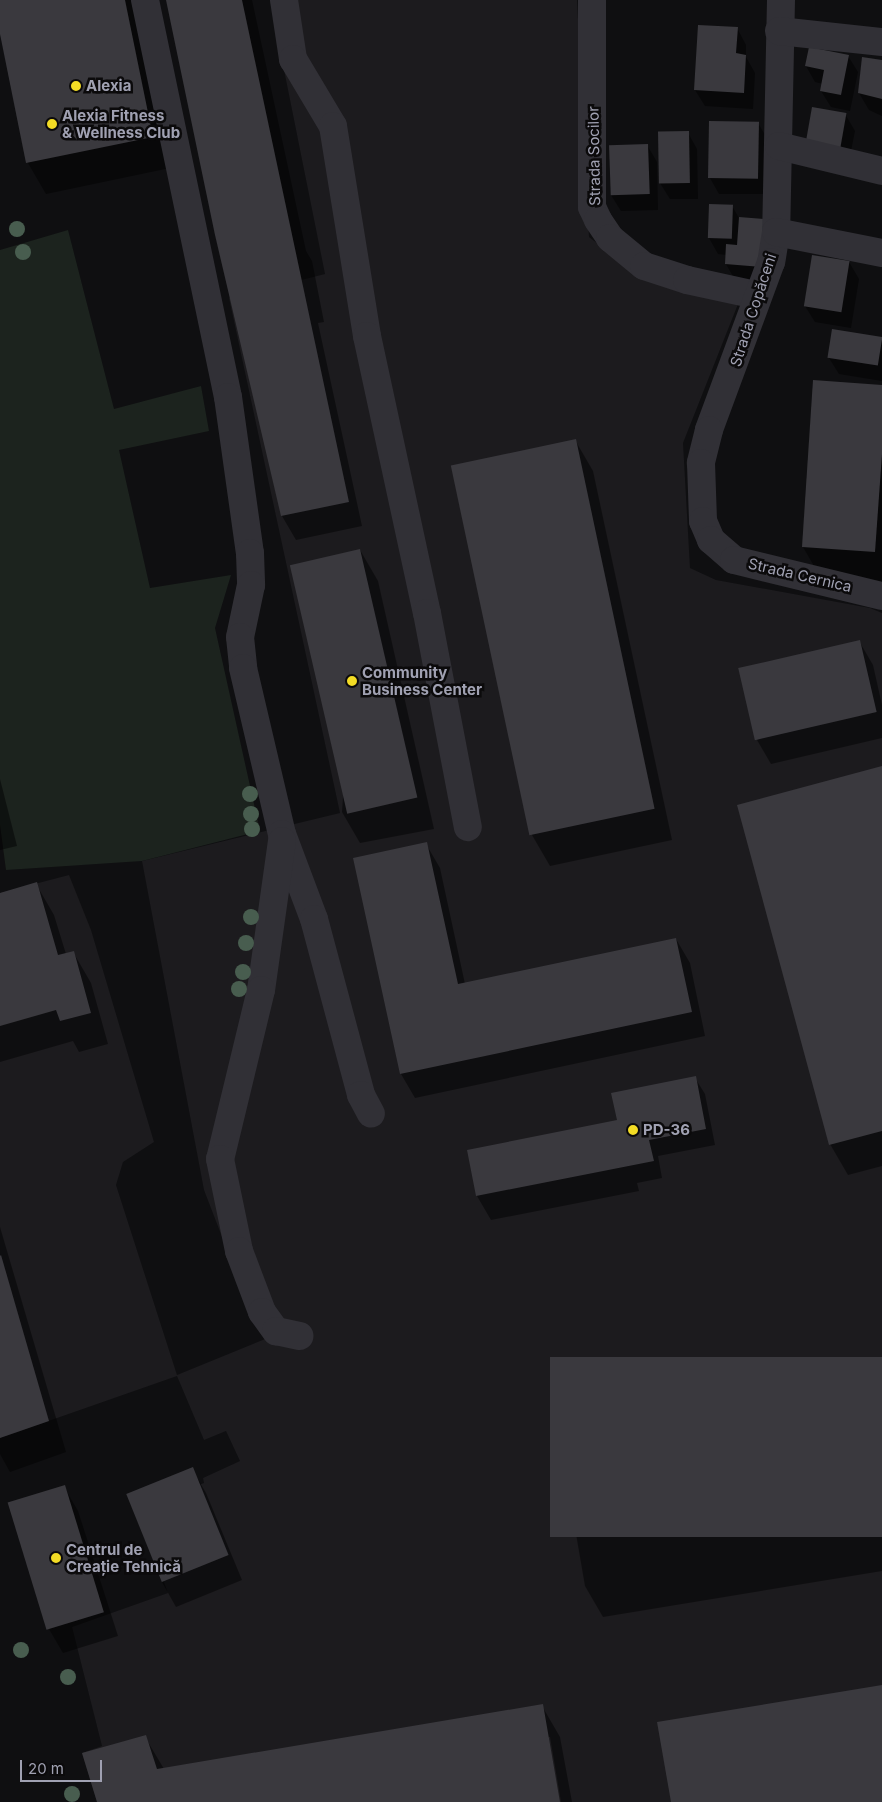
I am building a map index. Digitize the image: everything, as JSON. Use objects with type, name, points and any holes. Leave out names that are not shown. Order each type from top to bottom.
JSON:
[{"type":"street","points":[[145,0],[228,397],[250,553],[251,585],[240,636],[243,668],[282,834],[314,919],[361,1095],[370,1114]]},
{"type":"street","points":[[284,0],[293,59],[333,126],[367,336],[427,613],[468,827]]},
{"type":"street","name":"Strada Socilor","points":[[592,0],[592,206],[598,220],[610,238],[644,266],[687,280],[756,295]]},
{"type":"street","name":"Strada Copăceni","points":[[720,550],[703,521],[701,463],[709,430],[731,376],[756,295],[770,262],[776,232],[779,146],[780,0]]},
{"type":"street","points":[[779,31],[882,42]]},
{"type":"street","points":[[779,146],[882,171]]},
{"type":"street","points":[[776,232],[882,253]]},
{"type":"street","name":"Strada Cernica","points":[[720,550],[734,560],[754,566],[821,579],[882,596]]},
{"type":"street","points":[[282,834],[260,990],[220,1160],[240,1250],[262,1312],[276,1330],[299,1336]]},
{"type":"shaded area","points":[[270,0],[577,0],[589,237],[636,273],[740,299],[683,443],[690,568],[716,580],[870,608],[882,613],[882,1802],[97,1802],[82,1753],[102,1746],[72,1627],[168,1593],[136,1508],[204,1483],[203,1478],[240,1461],[226,1431],[204,1440],[177,1376],[0,1438],[0,893],[69,875],[91,930],[154,1142],[123,1162],[116,1185],[177,1375],[270,1337],[239,1281],[204,1190],[142,861],[340,813],[229,298],[325,274]]},
{"type":"shaded area","points":[[68,230],[114,409],[201,386],[209,431],[119,450],[150,588],[231,575],[215,628],[260,831],[142,861],[6,870],[0,825],[0,250]]},
{"type":"building","name":"Alexia","points":[[0,0],[125,0],[153,137],[26,163],[0,34]]},
{"type":"building","points":[[166,0],[242,0],[349,502],[281,516],[215,235]]},
{"type":"building","points":[[698,25],[738,27],[736,53],[746,55],[744,93],[694,90]]},
{"type":"building","points":[[809,47],[849,55],[841,95],[820,91],[824,70],[805,66]]},
{"type":"building","points":[[862,57],[882,60],[882,99],[858,93]]},
{"type":"building","points":[[812,107],[846,113],[840,150],[806,143]]},
{"type":"building","points":[[709,121],[759,122],[758,179],[708,178]]},
{"type":"building","points":[[689,131],[690,183],[659,184],[658,132]]},
{"type":"building","points":[[648,144],[650,194],[611,195],[609,145]]},
{"type":"building","points":[[709,204],[733,205],[732,239],[708,238]]},
{"type":"building","points":[[739,217],[765,219],[762,267],[725,264],[726,244],[737,245]]},
{"type":"building","points":[[812,255],[850,261],[841,312],[804,306]]},
{"type":"building","points":[[832,329],[882,337],[878,366],[827,358]]},
{"type":"building","points":[[813,380],[882,385],[882,454],[875,552],[802,547]]},
{"type":"building","points":[[576,439],[655,809],[529,835],[451,466]]},
{"type":"building","name":"Community Business Center","points":[[360,549],[417,797],[347,814],[290,565]]},
{"type":"building","points":[[860,640],[877,712],[755,740],[738,668]]},
{"type":"building","points":[[882,766],[882,1131],[829,1145],[737,805]]},
{"type":"building","points":[[427,842],[458,984],[676,938],[692,1012],[400,1074],[353,858]]},
{"type":"building","points":[[37,882],[58,955],[74,951],[91,1013],[60,1021],[56,1010],[0,1026],[0,893]]},
{"type":"building","points":[[696,1076],[706,1129],[649,1140],[654,1161],[476,1196],[467,1150],[617,1120],[611,1093]]},
{"type":"building","points":[[0,1256],[49,1421],[0,1438]]},
{"type":"building","points":[[550,1357],[882,1357],[882,1537],[550,1537]]},
{"type":"building","points":[[193,1467],[229,1555],[162,1582],[126,1494]]},
{"type":"building","name":"Centrul de Creație Tehnică","points":[[65,1485],[104,1612],[47,1630],[8,1503]]},
{"type":"building","points":[[882,1685],[882,1802],[671,1802],[657,1722]]},
{"type":"building","points":[[543,1704],[560,1802],[97,1802],[82,1753],[146,1735],[157,1769]]},
{"type":"place","name":"Alexia","points":[[76,86]]},
{"type":"place","name":"Alexia Fitness & Wellness Club","points":[[52,124]]},
{"type":"place","name":"Community Business Center","points":[[352,681]]},
{"type":"place","name":"PD-36","points":[[633,1130]]},
{"type":"place","name":"Centrul de Creație Tehnică","points":[[56,1558]]}]
